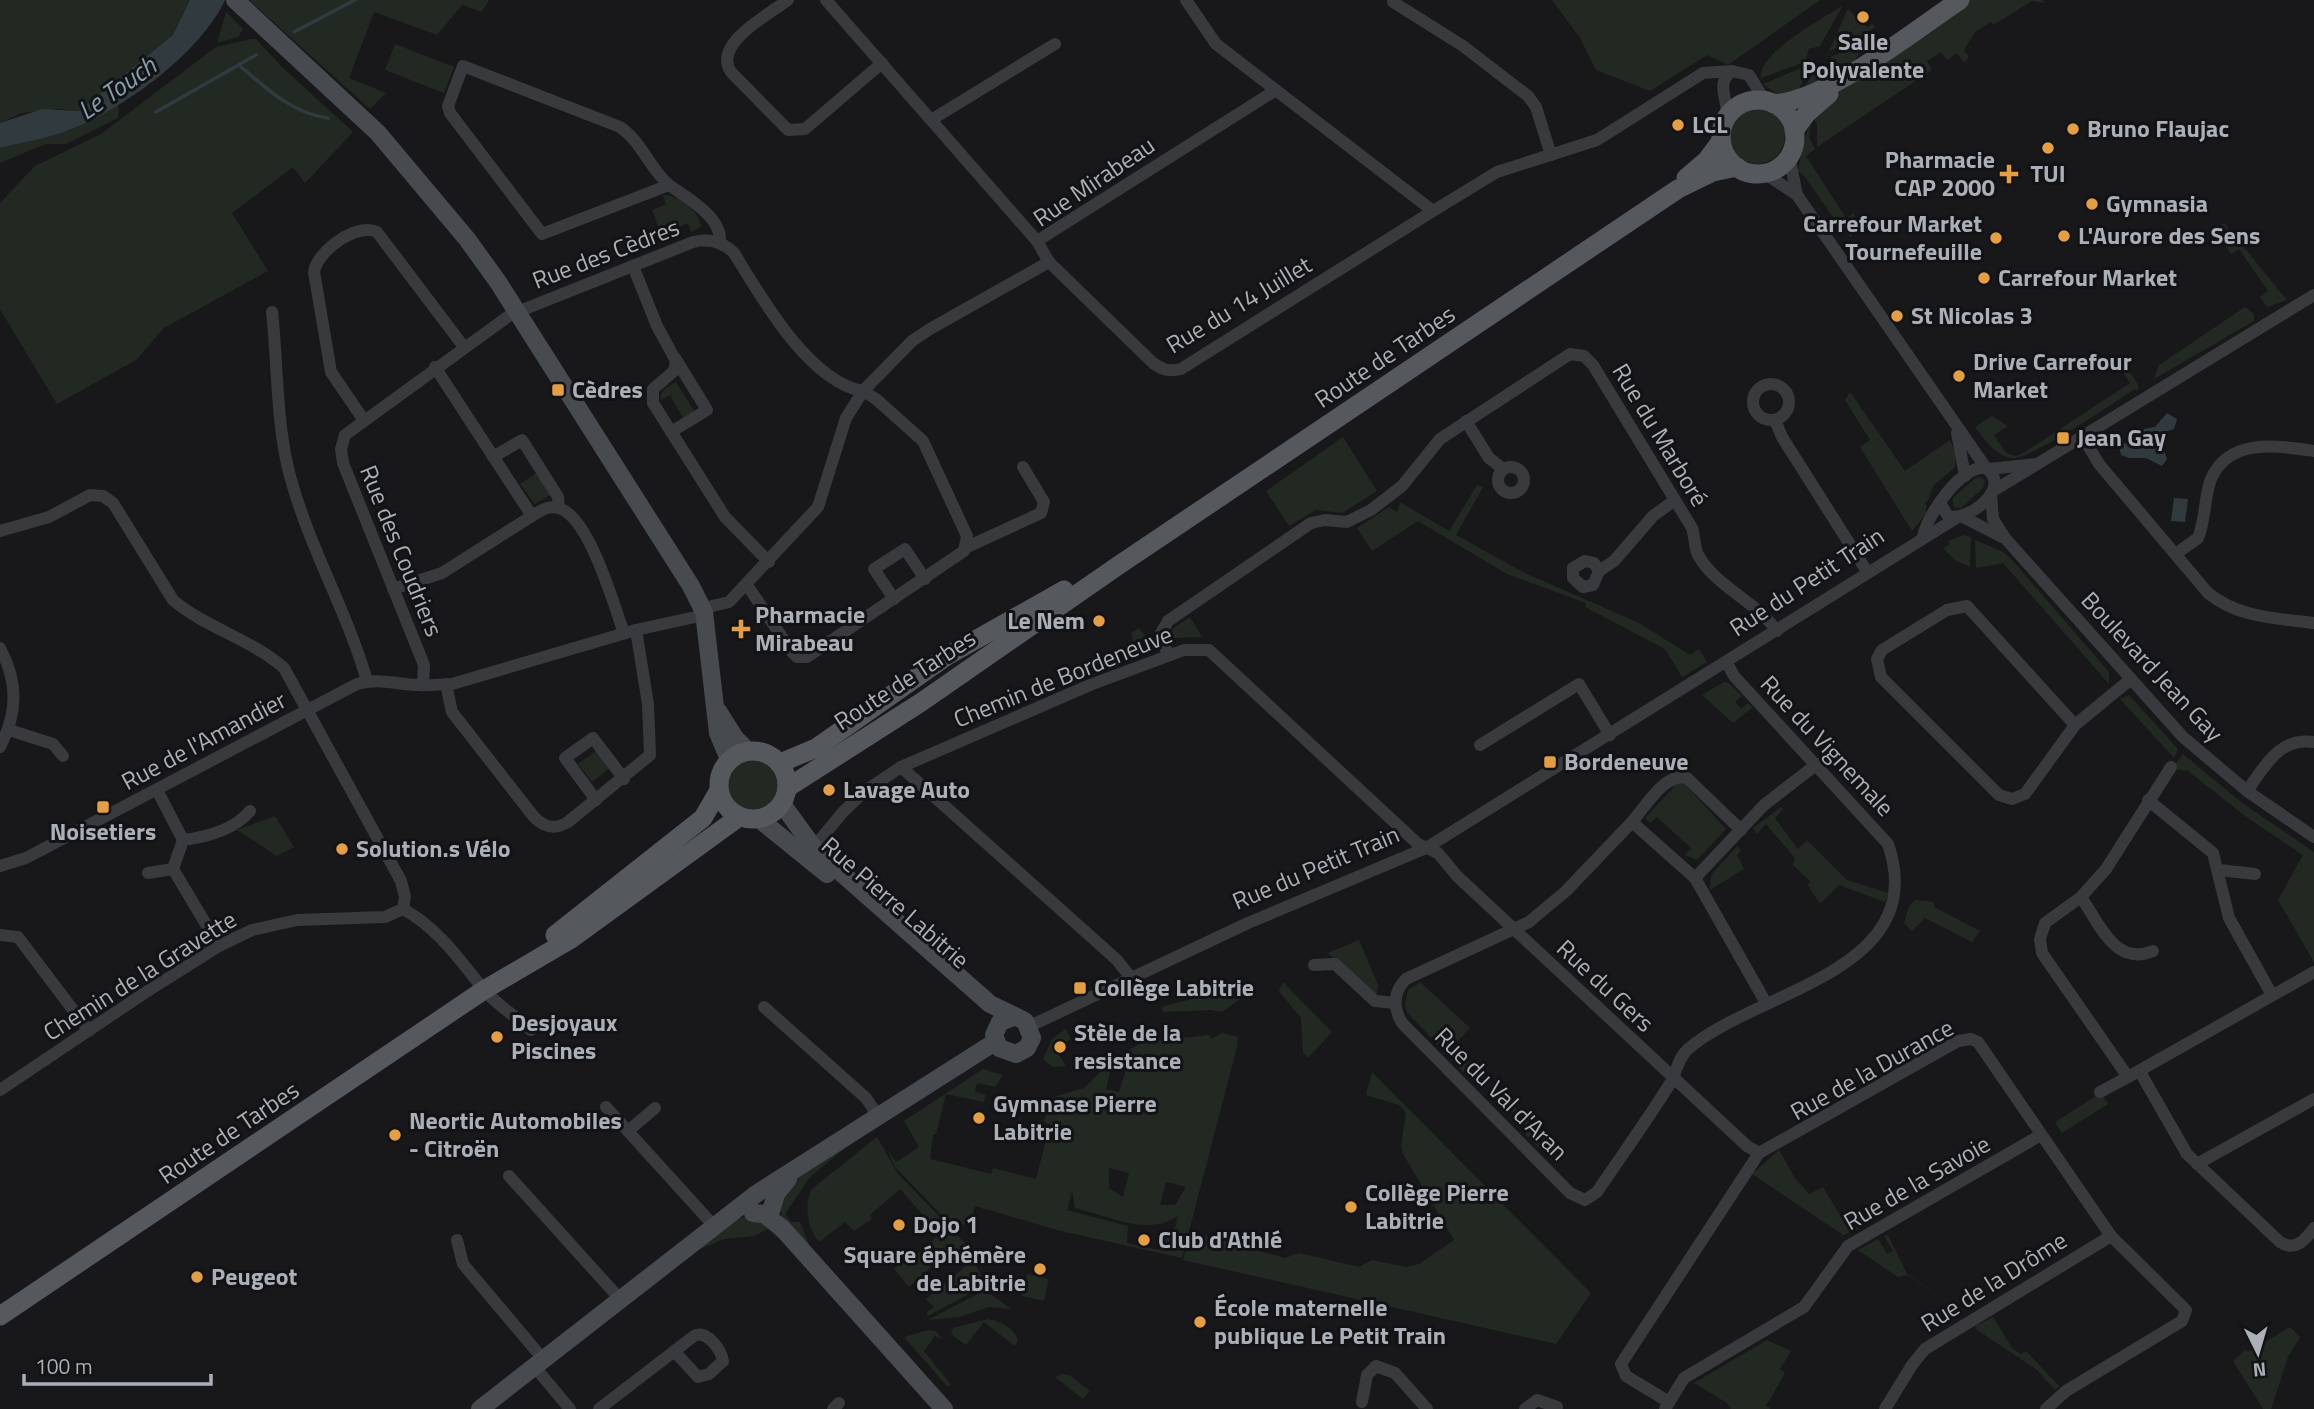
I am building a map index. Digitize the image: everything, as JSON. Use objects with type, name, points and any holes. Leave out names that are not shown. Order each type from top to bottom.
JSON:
[{"type":"main road","points":[[1860,66],[1807,113],[1794,131],[1789,156],[1778,167],[1764,173],[1750,172],[1737,167],[1726,156],[1721,141],[1722,128],[1727,116],[1742,104],[1799,101],[1860,66],[1960,0]]},
{"type":"main road","points":[[1770,102],[1787,115],[1794,131]]},
{"type":"main road","name":"Route de Tarbes","points":[[1678,189],[1707,160],[1721,141]]},
{"type":"main road","name":"Route de Tarbes","points":[[0,1317],[484,990],[571,939],[749,818],[772,814],[785,796],[1119,565],[1678,189],[1713,172],[1737,167]]},
{"type":"main road","name":"Route de Tarbes","points":[[780,764],[816,748],[947,656],[1073,585],[1119,565]]},
{"type":"main road","points":[[729,759],[748,751],[771,755],[780,764],[785,796]]},
{"type":"main road","name":"Route de Tarbes","points":[[484,990],[703,818],[719,792],[722,769],[729,759]]},
{"type":"main road","points":[[719,792],[723,803],[749,818]]},
{"type":"street","points":[[788,0],[729,45],[725,61],[731,72],[755,99],[788,130],[805,130],[882,63]]},
{"type":"street","points":[[826,0],[1037,241]]},
{"type":"street","points":[[1186,0],[1210,38],[1433,211]]},
{"type":"street","points":[[237,2],[360,116],[398,156],[472,245],[517,312],[681,567],[704,611],[718,733],[729,759]]},
{"type":"street","points":[[1393,2],[1464,46],[1528,96],[1536,107],[1551,155]]},
{"type":"street","points":[[931,120],[1055,44]]},
{"type":"street","points":[[669,185],[542,234],[448,110],[463,66],[621,127],[634,138],[652,168],[710,217],[720,233],[720,243],[734,253],[788,335],[839,384],[863,391],[923,441],[966,533],[967,547]]},
{"type":"street","name":"Rue du 14 Juillet","points":[[1049,262],[1153,363],[1166,371],[1173,371],[1497,172],[1597,140],[1695,77],[1710,71],[1732,71]]},
{"type":"street","points":[[1727,116],[1722,88],[1725,78],[1732,71],[1749,75],[1770,102]]},
{"type":"street","points":[[1695,77],[1712,78],[1722,88]]},
{"type":"street","name":"Rue Mirabeau","points":[[863,391],[912,341],[930,328],[1049,262],[1037,241],[1276,90]]},
{"type":"street","points":[[1789,156],[1797,195]]},
{"type":"street","points":[[1764,173],[1797,195],[1955,426],[1987,468]]},
{"type":"street","points":[[363,419],[331,372],[314,272],[322,256],[354,232],[368,229],[377,232],[464,347]]},
{"type":"street","name":"Rue des Cèdres","points":[[517,312],[697,241],[720,243]]},
{"type":"street","points":[[633,266],[657,327],[707,410],[671,432]]},
{"type":"street","name":"Rue du Petit Train","points":[[1030,1026],[1248,923],[1426,848],[1727,663],[1923,536],[1960,517],[2040,463],[2314,295]]},
{"type":"street","points":[[272,312],[284,441],[290,475],[306,524],[367,681],[434,685],[630,631],[695,617],[729,602],[818,507],[848,413],[863,391]]},
{"type":"street","name":"Rue des Coudriers","points":[[517,312],[363,419],[345,435],[341,456],[434,685],[452,712],[539,822],[548,827],[563,825],[648,760],[652,749],[644,671],[630,631]]},
{"type":"street","name":"Rue du Marboré","points":[[1168,656],[1161,633],[1168,621],[1311,523],[1325,520],[1351,521],[1383,501],[1402,486],[1433,445],[1562,356],[1581,355],[1593,365],[1675,500],[1693,531],[1696,550],[1702,561],[1737,596],[1768,619],[1777,631]]},
{"type":"street","points":[[675,358],[674,371],[655,386],[652,396],[671,432],[725,517],[769,562]]},
{"type":"street","points":[[435,368],[532,516]]},
{"type":"street","points":[[1775,420],[1782,437],[1868,573]]},
{"type":"street","points":[[1466,421],[1489,458],[1503,469]]},
{"type":"street","points":[[1955,426],[1965,476],[1975,468],[2040,463]]},
{"type":"street","points":[[2083,437],[2099,464],[2208,593],[2230,609],[2244,614],[2314,623]]},
{"type":"street","points":[[494,457],[522,440],[558,497],[559,508]]},
{"type":"street","points":[[2176,553],[2198,538],[2211,479],[2228,458],[2256,446],[2314,451]]},
{"type":"street","points":[[747,585],[792,652],[801,658],[812,655],[925,579],[967,547],[1041,513],[1044,502],[1023,467]]},
{"type":"street","name":"Boulevard Jean Gay","points":[[1987,468],[1995,477],[1992,493],[1993,519],[2005,538],[2183,737],[2247,791],[2314,837]]},
{"type":"street","name":"Rue du Petit Train","points":[[1923,536],[1947,490],[1965,476]]},
{"type":"street","points":[[1,531],[49,517],[90,495],[103,496],[113,503],[173,600],[186,611],[271,656],[284,668],[401,881],[405,897],[403,909],[435,931],[484,990],[531,1030]]},
{"type":"street","points":[[1599,571],[1614,561],[1653,516],[1675,500]]},
{"type":"street","name":"Boulevard Jean Gay","points":[[1940,503],[1944,514],[1960,517],[2005,538]]},
{"type":"street","points":[[393,589],[442,573],[545,508],[559,508],[574,521],[598,559],[630,631]]},
{"type":"street","points":[[894,599],[874,569],[905,549],[925,579]]},
{"type":"street","points":[[2075,725],[1967,606],[1947,610],[1882,650],[1877,659],[1881,677],[1999,795],[2016,799],[2025,794],[2075,725],[2131,679]]},
{"type":"street","points":[[0,648],[12,670],[15,700],[9,730],[0,747]]},
{"type":"street","name":"Chemin de Bordeneuve","points":[[810,852],[843,812],[865,791],[901,767],[1077,690],[1196,648],[1218,655],[1426,848]]},
{"type":"street","name":"Rue du Vignemale","points":[[1673,1079],[1687,1050],[1766,1003],[1814,983],[1857,952],[1886,918],[1895,894],[1896,874],[1888,844],[1734,676],[1727,663]]},
{"type":"street","name":"Rue de l'Amandier","points":[[0,866],[26,858],[367,681]]},
{"type":"street","points":[[1480,745],[1578,684],[1610,735]]},
{"type":"street","points":[[716,708],[734,738],[748,751]]},
{"type":"street","points":[[9,730],[52,744],[64,756]]},
{"type":"street","points":[[596,800],[565,758],[593,738],[624,779]]},
{"type":"street","points":[[2247,791],[2281,748],[2297,741],[2314,742]]},
{"type":"street","points":[[1695,878],[1764,805],[1817,764]]},
{"type":"street","points":[[901,767],[1117,960],[1132,979]]},
{"type":"street","points":[[2171,767],[2106,869],[2081,897],[2045,923],[2041,949],[2197,1164],[2283,1244],[2290,1247],[2300,1244],[2314,1228]]},
{"type":"street","points":[[1314,965],[1335,964],[1376,1001],[1395,1003],[1399,986],[1409,977],[1515,931],[1566,891],[1669,780],[1683,777],[1741,831]]},
{"type":"street","points":[[157,790],[183,840],[173,869],[219,946]]},
{"type":"street","name":"Rue Pierre Labitrie","points":[[785,796],[810,852],[983,1011],[995,1035]]},
{"type":"street","points":[[2148,800],[2211,850],[2219,870],[2229,918],[2272,995]]},
{"type":"street","points":[[183,840],[201,838],[240,823],[250,811]]},
{"type":"street","name":"Rue Pierre Labitrie","points":[[749,818],[810,852],[990,1004],[1013,1017]]},
{"type":"street","points":[[1632,822],[1695,878],[1766,1003]]},
{"type":"street","name":"Rue du Gers","points":[[1426,848],[1438,853],[1515,931],[1673,1079],[1747,1146],[1759,1153]]},
{"type":"street","points":[[148,873],[173,869]]},
{"type":"street","points":[[2219,870],[2255,874]]},
{"type":"street","points":[[2081,897],[2122,953],[2133,956],[2152,951]]},
{"type":"street","name":"Chemin de la Gravette","points":[[0,1090],[219,946],[252,930],[283,923],[385,916],[403,909]]},
{"type":"street","points":[[0,935],[18,937],[89,1031]]},
{"type":"street","points":[[2100,1092],[2314,972]]},
{"type":"street","name":"Rue du Val d'Aran","points":[[1395,1003],[1402,1023],[1579,1199],[1591,1198],[1597,1192],[1673,1079]]},
{"type":"street","points":[[764,1007],[866,1098],[878,1116]]},
{"type":"street","points":[[480,1409],[720,1223],[764,1204],[793,1173],[995,1035],[1000,1022],[1013,1017],[1030,1026],[1032,1038],[1023,1052],[1010,1054],[995,1035]]},
{"type":"street","name":"Rue de la Durance","points":[[1667,1406],[1626,1376],[1621,1364],[1759,1153],[1965,1039],[1978,1042],[2110,1236],[2184,1304],[2186,1316],[2066,1391],[2046,1409]]},
{"type":"street","points":[[2197,1164],[2314,1099]]},
{"type":"street","points":[[606,1107],[720,1223]]},
{"type":"street","points":[[628,1131],[655,1108]]},
{"type":"street","name":"Rue de la Savoie","points":[[1667,1406],[1684,1378],[1804,1307],[1848,1247],[2042,1135]]},
{"type":"street","points":[[509,1176],[620,1299]]},
{"type":"street","points":[[764,1204],[782,1228],[944,1409]]},
{"type":"street","name":"Rue de la Drôme","points":[[1885,1409],[1912,1364],[1925,1349],[2110,1236]]},
{"type":"street","points":[[457,1240],[463,1264],[539,1362],[570,1409]]},
{"type":"street","points":[[599,1409],[674,1351]]},
{"type":"street","points":[[1362,1402],[1367,1375],[1376,1366],[1395,1373],[1427,1409]]},
{"type":"street","points":[[1525,1409],[1536,1400],[1557,1407]]},
{"type":"shaded area","points":[[0,0],[190,0],[173,35],[79,111],[57,109],[22,113],[0,123]]},
{"type":"shaded area","points":[[249,0],[489,0],[482,12],[462,5],[437,35],[374,12],[349,78],[386,93],[370,109]]},
{"type":"shaded area","points":[[1552,0],[1820,0],[1728,65],[1707,55],[1650,91],[1596,70],[1580,38]]},
{"type":"shaded area","points":[[1969,0],[2042,0],[2045,3],[2032,1],[1993,25],[1991,22],[1975,32],[1964,50],[1969,57],[1964,63],[1957,53],[1947,60],[1941,52],[1927,61],[1932,70],[1817,147],[1817,125],[1812,114],[1834,93]]},
{"type":"shaded area","points":[[1843,5],[1820,46],[1809,49],[1805,62],[1761,78],[1762,69],[1780,48],[1807,27]]},
{"type":"shaded area","points":[[1848,9],[1867,27],[1873,24],[1875,27],[1869,31],[1872,35],[1829,51]]},
{"type":"shaded area","points":[[226,12],[243,29],[238,37],[217,43]]},
{"type":"shaded area","points":[[256,39],[282,67],[353,132],[305,183],[293,167],[232,213],[268,271],[164,328],[136,360],[57,404],[0,309],[0,203],[35,166],[101,134],[216,47]]},
{"type":"shaded area","points":[[395,44],[454,67],[444,93],[385,70]]},
{"type":"shaded area","points":[[1856,48],[1859,54],[1852,64],[1802,92],[1814,71],[1826,68],[1832,56]]},
{"type":"shaded area","points":[[1806,66],[1808,71],[1797,92],[1780,96],[1763,84]]},
{"type":"shaded area","points":[[119,104],[118,118],[66,144],[45,144],[0,163],[0,148],[72,130]]},
{"type":"shaded area","points":[[1751,108],[1763,108],[1773,112],[1781,120],[1785,136],[1781,152],[1773,160],[1763,164],[1751,164],[1741,160],[1733,152],[1729,142],[1729,130],[1733,120],[1741,112]]},
{"type":"shaded area","points":[[1811,122],[1809,137],[1815,149],[1806,156],[1846,218],[1854,213],[1856,228],[1851,237],[1843,231],[1798,171]]},
{"type":"shaded area","points":[[663,195],[675,197],[693,210],[701,227],[691,232],[688,223],[661,234],[652,210],[666,204]]},
{"type":"shaded area","points":[[2224,223],[2287,300],[2267,307],[2260,297],[2268,291],[2239,249],[2231,254],[2214,230]]},
{"type":"shaded area","points":[[2245,307],[2254,314],[2254,321],[2154,379],[2159,365]]},
{"type":"shaded area","points":[[2120,367],[2126,367],[2138,384],[2138,392],[2135,389],[2035,451],[2011,458],[2000,454],[1975,427],[1992,416],[2008,426],[1994,435],[2006,453],[2016,456],[2130,383]]},
{"type":"shaded area","points":[[676,382],[694,411],[683,418],[670,395],[661,400],[663,391]]},
{"type":"shaded area","points":[[1850,392],[1905,471],[1950,440],[1956,453],[1955,467],[1933,486],[1926,501],[1926,514],[1912,531],[1860,447],[1870,440],[1845,400]]},
{"type":"shaded area","points":[[1343,437],[1377,491],[1342,513],[1316,510],[1289,526],[1266,491]]},
{"type":"shaded area","points":[[538,472],[550,495],[535,504],[520,484]]},
{"type":"shaded area","points":[[1981,477],[1985,481],[1983,488],[1961,508],[1953,507],[1953,498],[1975,478]]},
{"type":"shaded area","points":[[1477,485],[1483,487],[1456,535],[1525,573],[1639,623],[1690,655],[1699,649],[1707,662],[1682,677],[1665,649],[1585,607],[1586,603],[1507,574],[1418,521],[1372,551],[1357,528],[1389,507],[1397,512],[1400,502],[1449,531]]},
{"type":"shaded area","points":[[1964,535],[1971,537],[1970,567],[1955,560],[1943,548],[1950,544],[1948,541]]},
{"type":"shaded area","points":[[1975,540],[2003,552],[2013,561],[2109,672],[2109,684],[2003,563],[1976,568]]},
{"type":"shaded area","points":[[1190,617],[1202,637],[1173,638],[1172,629]]},
{"type":"shaded area","points":[[1139,628],[1151,644],[1147,652],[1135,656],[1131,650],[1134,645],[1131,633]]},
{"type":"shaded area","points":[[1724,682],[1729,683],[1742,696],[1735,702],[1741,709],[1748,703],[1753,707],[1733,723],[1702,695]]},
{"type":"shaded area","points":[[2129,695],[2178,749],[2174,758],[2120,699]]},
{"type":"shaded area","points":[[596,751],[610,768],[592,782],[578,764]]},
{"type":"shaded area","points":[[2183,754],[2241,802],[2314,852],[2314,962],[2278,900],[2303,855],[2245,816],[2188,771],[2172,769]]},
{"type":"shaded area","points":[[746,756],[758,756],[772,764],[780,778],[778,795],[772,804],[758,812],[746,812],[729,800],[724,790],[724,778],[736,761]]},
{"type":"shaded area","points":[[1682,781],[1726,829],[1697,860],[1685,855],[1691,848],[1657,817],[1650,823],[1645,818],[1674,787],[1672,784]]},
{"type":"shaded area","points":[[1781,807],[1783,809],[1775,818],[1798,849],[1807,840],[1847,880],[1888,893],[1885,902],[1839,885],[1820,904],[1807,884],[1811,882],[1793,865],[1795,858],[1766,824],[1757,834],[1753,828]]},
{"type":"shaded area","points":[[275,816],[294,847],[277,856],[237,830]]},
{"type":"shaded area","points":[[1737,846],[1741,850],[1737,855],[1744,869],[1710,890],[1711,875]]},
{"type":"shaded area","points":[[1915,900],[1934,902],[1934,907],[1980,931],[1972,942],[1925,918],[1912,931],[1904,923],[1909,906]]},
{"type":"shaded area","points":[[1359,940],[1378,985],[1377,993],[1373,994],[1328,953]]},
{"type":"shaded area","points":[[1283,982],[1332,1032],[1308,1058],[1303,1052],[1301,1018],[1279,991]]},
{"type":"shaded area","points":[[1420,982],[1470,1028],[1453,1046],[1478,1070],[1470,1079],[1407,1012],[1405,1004],[1408,990]]},
{"type":"shaded area","points":[[1245,983],[1240,999],[1222,1012],[1163,1012],[1161,1007],[1192,999],[1233,996],[1236,993],[1231,987]]},
{"type":"shaded area","points":[[1066,1029],[1071,1039],[1063,1044],[1056,1043],[1054,1047],[1066,1066],[1053,1067],[1043,1059],[1052,1039]]},
{"type":"shaded area","points":[[1222,1033],[1238,1037],[1182,1258],[1061,1231],[975,1206],[972,1217],[957,1231],[895,1167],[887,1150],[896,1162],[919,1147],[904,1121],[983,1069],[1003,1075],[995,1087],[977,1083],[975,1092],[986,1095],[984,1102],[946,1094],[936,1134],[933,1134],[930,1159],[991,1174],[993,1168],[1036,1179],[1050,1124],[1044,1122],[1050,1098],[1084,1088],[1113,1060],[1106,1089],[1119,1092],[1129,1061],[1116,1057],[1143,1042],[1210,1035],[1211,1039]],"holes":[[[1109,1168],[1129,1173],[1123,1197],[1109,1188]],[[1166,1182],[1186,1187],[1175,1205],[1160,1205]],[[1072,1191],[1075,1208],[1128,1223],[1154,1225],[1178,1216],[1173,1237],[1163,1234],[1159,1250],[1127,1243],[1128,1226],[1067,1210]]]},
{"type":"shaded area","points":[[1372,1072],[1591,1293],[1556,1344],[1183,1260],[1191,1232],[1285,1258],[1299,1253],[1359,1267],[1372,1260],[1406,1267],[1419,1264],[1454,1240],[1403,1154],[1401,1145],[1406,1113],[1399,1105],[1366,1095]]},
{"type":"shaded area","points":[[2101,1093],[2108,1104],[2062,1133],[2055,1122]]},
{"type":"shaded area","points":[[1511,1104],[1548,1140],[1540,1149],[1525,1134],[1529,1128],[1508,1107]]},
{"type":"shaded area","points":[[877,1137],[898,1174],[964,1242],[984,1281],[980,1288],[928,1316],[926,1313],[934,1307],[926,1299],[968,1264],[952,1247],[909,1287],[894,1269],[906,1258],[910,1261],[940,1234],[900,1189],[870,1215],[872,1219],[854,1231],[845,1222],[819,1242],[810,1223],[807,1209],[812,1189]]},
{"type":"shaded area","points":[[842,1147],[844,1149],[810,1177],[785,1214],[791,1222],[800,1222],[809,1245],[782,1218],[779,1198],[794,1179]]},
{"type":"shaded area","points":[[1779,1150],[1795,1178],[1809,1194],[1823,1187],[1841,1217],[1859,1229],[1843,1235],[1752,1174]]},
{"type":"shaded area","points":[[744,1217],[757,1220],[782,1237],[776,1237],[768,1229],[754,1236],[724,1239],[696,1251],[731,1222]]},
{"type":"shaded area","points":[[1888,1235],[1907,1274],[1953,1305],[1907,1275],[1898,1277],[1858,1250],[1878,1239],[1887,1254],[1893,1251],[1884,1236]]},
{"type":"shaded area","points":[[1027,1274],[1049,1279],[1044,1301],[1022,1296]]},
{"type":"shaded area","points":[[985,1290],[1011,1309],[988,1307],[959,1317],[928,1320]]},
{"type":"shaded area","points":[[1993,1317],[2012,1348],[2021,1354],[2026,1351],[2059,1386],[2055,1390],[2036,1369],[1977,1330],[1975,1326]]},
{"type":"shaded area","points":[[988,1319],[1002,1323],[1013,1332],[1018,1340],[1015,1346],[984,1322],[966,1345],[951,1334],[953,1328]]},
{"type":"shaded area","points":[[2290,1327],[2300,1337],[2288,1357],[2271,1409],[2263,1409],[2233,1361],[2245,1350],[2248,1352]]},
{"type":"shaded area","points":[[928,1330],[936,1331],[943,1340],[935,1336],[924,1351],[951,1385],[948,1387],[904,1337]]},
{"type":"shaded area","points":[[1767,1340],[1791,1351],[1780,1369],[1785,1373],[1766,1406],[1771,1409],[1731,1409],[1727,1403],[1694,1383]]},
{"type":"shaded area","points":[[1069,1375],[1090,1391],[1083,1399],[1055,1377]]},
{"type":"water","name":"Le Touch","points":[[190,0],[225,0],[214,20],[198,39],[159,76],[93,120],[72,129],[0,148],[0,123],[42,109],[79,111],[173,35]]},
{"type":"water","points":[[2167,413],[2177,419],[2174,429],[2155,435],[2154,443],[2164,451],[2167,459],[2162,466],[2146,458],[2121,455],[2119,445],[2140,439],[2144,429],[2155,427]]},
{"type":"water","points":[[2174,498],[2188,499],[2185,522],[2171,521]]},
{"type":"waterway","points":[[294,32],[355,0]]},
{"type":"waterway","points":[[156,112],[256,55]]},
{"type":"waterway","points":[[239,65],[269,91],[291,105],[328,118]]},
{"type":"place","name":"Salle Polyvalente","points":[[1863,17]]},
{"type":"place","name":"LCL","points":[[1678,125]]},
{"type":"place","name":"Bruno Flaujac","points":[[2073,129]]},
{"type":"place","name":"TUI","points":[[2048,148]]},
{"type":"place","name":"Pharmacie CAP 2000","points":[[2009,174]]},
{"type":"place","name":"Gymnasia","points":[[2092,204]]},
{"type":"place","name":"L'Aurore des Sens","points":[[2064,236]]},
{"type":"place","name":"Carrefour Market Tournefeuille","points":[[1996,238]]},
{"type":"place","name":"Carrefour Market","points":[[1984,278]]},
{"type":"place","name":"St Nicolas 3","points":[[1897,316]]},
{"type":"place","name":"Drive Carrefour Market","points":[[1959,376]]},
{"type":"place","name":"Cèdres","points":[[558,390]]},
{"type":"place","name":"Jean Gay","points":[[2063,438]]},
{"type":"place","name":"Le Nem","points":[[1099,621]]},
{"type":"place","name":"Pharmacie Mirabeau","points":[[741,629]]},
{"type":"place","name":"Bordeneuve","points":[[1550,762]]},
{"type":"place","name":"Lavage Auto","points":[[829,790]]},
{"type":"place","name":"Noisetiers","points":[[103,807]]},
{"type":"place","name":"Solution.s Vélo","points":[[342,849]]},
{"type":"place","name":"Collège Labitrie","points":[[1080,988]]},
{"type":"place","name":"Desjoyaux Piscines","points":[[497,1037]]},
{"type":"place","name":"Stèle de la resistance","points":[[1060,1047]]},
{"type":"place","name":"Gymnase Pierre Labitrie","points":[[979,1118]]},
{"type":"place","name":"Neortic Automobiles - Citroën","points":[[395,1135]]},
{"type":"place","name":"Collège Pierre Labitrie","points":[[1351,1207]]},
{"type":"place","name":"Dojo 1","points":[[899,1225]]},
{"type":"place","name":"Club d'Athlé","points":[[1144,1240]]},
{"type":"place","name":"Square éphémère de Labitrie","points":[[1040,1269]]},
{"type":"place","name":"Peugeot","points":[[197,1277]]},
{"type":"place","name":"École maternelle publique Le Petit Train","points":[[1200,1322]]}]
